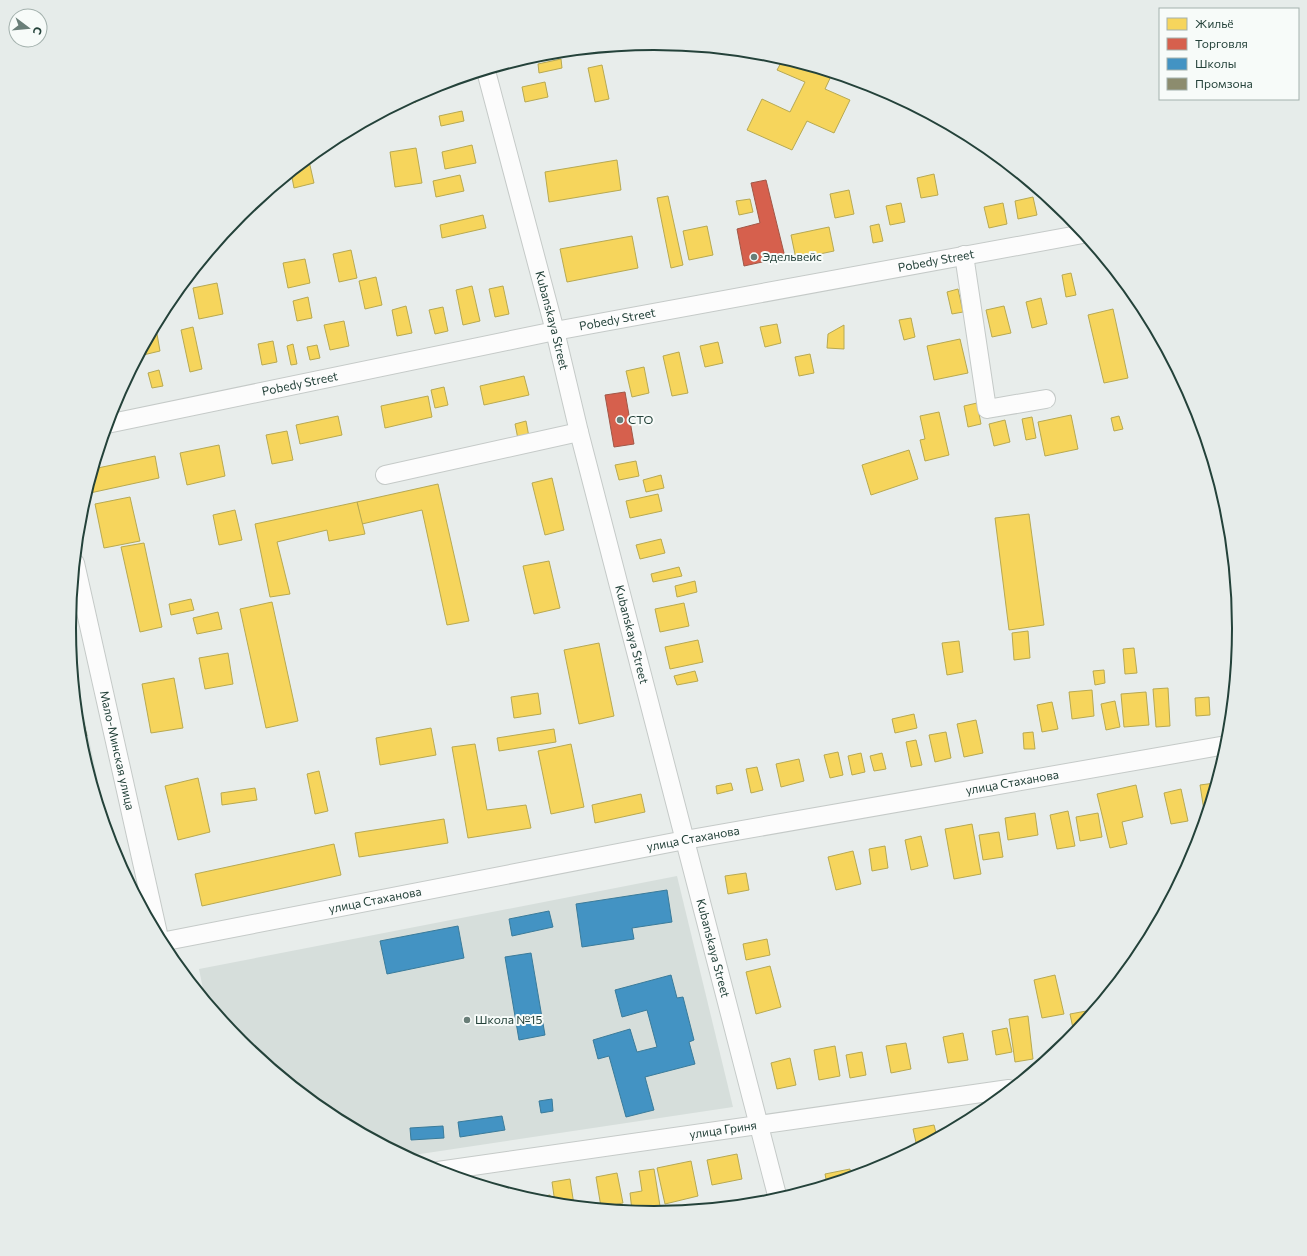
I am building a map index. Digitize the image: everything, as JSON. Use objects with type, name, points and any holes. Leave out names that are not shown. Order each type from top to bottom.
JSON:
[{"type":"street","name":"Kubanskaya Street","points":[[487,75],[556,331],[579,432],[776,1192]]},
{"type":"street","name":"Pobedy Street","points":[[113,423],[556,331],[1077,235]]},
{"type":"street","points":[[964,255],[987,409],[1046,399]]},
{"type":"street","points":[[385,475],[579,432]]},
{"type":"street","name":"Мало-Минская улица","points":[[78,577],[155,920]]},
{"type":"street","name":"улица Стаханова","points":[[168,941],[685,840],[1219,746]]},
{"type":"street","name":"улица Гриня","points":[[452,1169],[1001,1090]]},
{"type":"shaded area","points":[[79,693],[102,801],[95,778],[87,741]]},
{"type":"shaded area","name":"Школа №15","points":[[677,876],[733,1107],[416,1155],[364,1129],[332,1109],[272,1063],[245,1037],[203,990],[199,969]]},
{"type":"building: Жильё","points":[[561,59],[562,68],[539,73],[538,64]]},
{"type":"building: Жильё","points":[[780,64],[830,78],[825,89],[850,100],[834,133],[807,121],[792,150],[747,130],[762,99],[790,112],[805,82],[777,70]]},
{"type":"building: Жильё","points":[[602,65],[609,99],[595,102],[588,68]]},
{"type":"building: Жильё","points":[[545,82],[548,97],[525,102],[522,87]]},
{"type":"building: Жильё","points":[[462,111],[464,121],[441,126],[439,116]]},
{"type":"building: Жильё","points":[[472,145],[476,163],[445,169],[442,152]]},
{"type":"building: Жильё","points":[[416,148],[422,183],[395,187],[390,152]]},
{"type":"building: Жильё","points":[[617,160],[621,190],[549,202],[545,172]]},
{"type":"building: Жильё","points":[[310,163],[314,183],[294,188],[292,177]]},
{"type":"building: Жильё","points":[[934,174],[938,195],[921,198],[917,178]]},
{"type":"building: Жильё","points":[[460,175],[464,191],[436,197],[433,181]]},
{"type":"building: Жильё","points":[[849,190],[854,214],[835,218],[830,194]]},
{"type":"building: Жильё","points":[[668,196],[683,265],[671,268],[657,198]]},
{"type":"building: Жильё","points":[[1033,197],[1037,215],[1018,219],[1015,201]]},
{"type":"building: Жильё","points":[[750,199],[753,212],[739,215],[736,201]]},
{"type":"building: Жильё","points":[[901,203],[905,222],[890,225],[886,206]]},
{"type":"building: Жильё","points":[[1003,203],[1007,224],[989,228],[984,207]]},
{"type":"building: Жильё","points":[[483,215],[486,228],[442,238],[440,225]]},
{"type":"building: Жильё","points":[[879,224],[883,241],[873,243],[870,226]]},
{"type":"building: Жильё","points":[[707,226],[713,255],[689,260],[683,231]]},
{"type":"building: Жильё","points":[[829,227],[834,251],[796,259],[791,235]]},
{"type":"building: Жильё","points":[[632,236],[638,268],[567,282],[560,249]]},
{"type":"building: Жильё","points":[[351,250],[357,278],[339,282],[333,254]]},
{"type":"building: Жильё","points":[[305,259],[310,283],[288,288],[283,263]]},
{"type":"building: Жильё","points":[[1071,273],[1076,295],[1066,297],[1062,275]]},
{"type":"building: Жильё","points":[[376,277],[382,305],[365,309],[359,281]]},
{"type":"building: Жильё","points":[[217,283],[223,314],[199,319],[193,288]]},
{"type":"building: Жильё","points":[[472,286],[480,321],[463,325],[456,290]]},
{"type":"building: Жильё","points":[[503,286],[509,314],[495,317],[489,289]]},
{"type":"building: Жильё","points":[[958,289],[963,312],[952,314],[947,292]]},
{"type":"building: Жильё","points":[[308,297],[312,318],[297,321],[293,301]]},
{"type":"building: Жильё","points":[[1041,298],[1047,324],[1032,328],[1026,302]]},
{"type":"building: Жильё","points":[[406,306],[412,333],[397,336],[392,310]]},
{"type":"building: Жильё","points":[[1004,306],[1011,333],[992,337],[986,310]]},
{"type":"building: Жильё","points":[[443,307],[448,331],[435,334],[429,310]]},
{"type":"building: Жильё","points":[[1113,309],[1128,378],[1104,383],[1088,315]]},
{"type":"building: Жильё","points":[[911,318],[915,337],[904,340],[899,320]]},
{"type":"building: Жильё","points":[[344,321],[349,346],[330,350],[324,325]]},
{"type":"building: Жильё","points":[[777,324],[781,343],[765,347],[760,327]]},
{"type":"building: Жильё","points":[[844,325],[844,349],[827,348],[828,334]]},
{"type":"building: Жильё","points":[[193,327],[202,369],[190,372],[181,330]]},
{"type":"building: Жильё","points":[[156,334],[160,351],[144,355],[153,339]]},
{"type":"building: Жильё","points":[[960,339],[968,373],[934,380],[927,346]]},
{"type":"building: Жильё","points":[[273,341],[277,362],[262,365],[258,344]]},
{"type":"building: Жильё","points":[[718,342],[723,363],[705,367],[700,346]]},
{"type":"building: Жильё","points":[[293,344],[297,364],[291,365],[287,346]]},
{"type":"building: Жильё","points":[[317,345],[320,358],[310,360],[307,347]]},
{"type":"building: Жильё","points":[[679,352],[688,393],[672,396],[663,356]]},
{"type":"building: Жильё","points":[[810,354],[814,373],[799,376],[795,357]]},
{"type":"building: Жильё","points":[[644,367],[649,393],[632,397],[626,371]]},
{"type":"building: Жильё","points":[[159,370],[163,386],[152,388],[148,373]]},
{"type":"building: Жильё","points":[[524,376],[529,395],[484,405],[480,386]]},
{"type":"building: Жильё","points":[[444,387],[448,405],[435,408],[431,390]]},
{"type":"building: Жильё","points":[[428,396],[432,417],[385,428],[381,406]]},
{"type":"building: Жильё","points":[[977,403],[981,424],[968,427],[964,406]]},
{"type":"building: Жильё","points":[[939,412],[949,455],[925,461],[920,440],[925,439],[920,416]]},
{"type":"building: Жильё","points":[[1071,415],[1078,449],[1045,456],[1038,422]]},
{"type":"building: Жильё","points":[[338,416],[342,435],[300,444],[296,425]]},
{"type":"building: Жильё","points":[[1119,416],[1123,429],[1114,431],[1111,418]]},
{"type":"building: Жильё","points":[[1032,417],[1036,438],[1026,440],[1022,419]]},
{"type":"building: Жильё","points":[[1005,420],[1010,442],[994,446],[989,424]]},
{"type":"building: Жильё","points":[[526,421],[529,437],[518,439],[515,424]]},
{"type":"building: Жильё","points":[[287,431],[293,460],[272,464],[266,435]]},
{"type":"building: Жильё","points":[[219,445],[225,476],[187,485],[180,453]]},
{"type":"building: Жильё","points":[[909,450],[918,479],[871,495],[862,465]]},
{"type":"building: Жильё","points":[[155,456],[159,478],[92,493],[98,468]]},
{"type":"building: Жильё","points":[[636,461],[639,476],[619,480],[615,465]]},
{"type":"building: Жильё","points":[[661,475],[664,488],[646,492],[643,480]]},
{"type":"building: Жильё","points":[[552,478],[564,530],[545,535],[532,483]]},
{"type":"building: Жильё","points":[[438,484],[469,621],[447,625],[422,510],[362,524],[357,502]]},
{"type":"building: Жильё","points":[[658,494],[662,511],[630,518],[626,501]]},
{"type":"building: Жильё","points":[[130,497],[140,541],[104,548],[95,504]]},
{"type":"building: Жильё","points":[[357,502],[365,534],[329,541],[327,530],[277,542],[290,594],[270,597],[255,524]]},
{"type":"building: Жильё","points":[[235,510],[242,540],[219,545],[213,515]]},
{"type":"building: Жильё","points":[[1029,514],[1044,625],[1009,630],[995,518]]},
{"type":"building: Жильё","points":[[661,539],[665,553],[640,559],[636,545]]},
{"type":"building: Жильё","points":[[144,543],[162,627],[140,632],[121,547]]},
{"type":"building: Жильё","points":[[549,561],[560,608],[534,614],[523,566]]},
{"type":"building: Жильё","points":[[679,567],[682,576],[653,582],[651,574]]},
{"type":"building: Жильё","points":[[695,581],[697,592],[677,597],[675,586]]},
{"type":"building: Жильё","points":[[191,599],[194,610],[171,615],[169,604]]},
{"type":"building: Жильё","points":[[272,602],[298,721],[266,728],[240,609]]},
{"type":"building: Жильё","points":[[684,603],[689,626],[660,632],[655,609]]},
{"type":"building: Жильё","points":[[218,612],[222,629],[197,634],[193,618]]},
{"type":"building: Жильё","points":[[1028,631],[1030,658],[1014,660],[1012,633]]},
{"type":"building: Жильё","points":[[698,640],[703,662],[670,669],[665,647]]},
{"type":"building: Жильё","points":[[959,641],[963,672],[947,675],[942,643]]},
{"type":"building: Жильё","points":[[599,643],[614,716],[579,724],[564,650]]},
{"type":"building: Жильё","points":[[1134,648],[1137,673],[1125,674],[1123,649]]},
{"type":"building: Жильё","points":[[228,653],[233,684],[205,689],[199,658]]},
{"type":"building: Жильё","points":[[1104,670],[1105,683],[1095,685],[1093,671]]},
{"type":"building: Жильё","points":[[695,671],[698,681],[677,685],[674,676]]},
{"type":"building: Жильё","points":[[174,678],[183,728],[151,733],[142,684]]},
{"type":"building: Жильё","points":[[1168,688],[1170,726],[1156,727],[1153,689]]},
{"type":"building: Жильё","points":[[1092,690],[1094,716],[1072,719],[1069,692]]},
{"type":"building: Жильё","points":[[1146,692],[1149,725],[1124,727],[1121,694]]},
{"type":"building: Жильё","points":[[538,693],[541,714],[514,718],[511,697]]},
{"type":"building: Жильё","points":[[1209,697],[1210,715],[1196,716],[1195,698]]},
{"type":"building: Жильё","points":[[1115,701],[1120,727],[1106,730],[1101,704]]},
{"type":"building: Жильё","points":[[1052,702],[1058,729],[1042,732],[1037,705]]},
{"type":"building: Жильё","points":[[914,714],[917,728],[895,733],[892,719]]},
{"type":"building: Жильё","points":[[976,720],[983,753],[964,757],[957,724]]},
{"type":"building: Жильё","points":[[431,728],[436,755],[380,765],[376,738]]},
{"type":"building: Жильё","points":[[554,729],[556,742],[499,751],[497,738]]},
{"type":"building: Жильё","points":[[946,732],[951,758],[935,762],[929,735]]},
{"type":"building: Жильё","points":[[1033,732],[1035,749],[1024,749],[1023,733]]},
{"type":"building: Жильё","points":[[916,740],[922,765],[911,767],[906,742]]},
{"type":"building: Жильё","points":[[475,744],[487,810],[526,805],[531,828],[468,838],[452,747]]},
{"type":"building: Жильё","points":[[571,744],[584,807],[551,814],[538,751]]},
{"type":"building: Жильё","points":[[838,752],[843,775],[830,778],[824,755]]},
{"type":"building: Жильё","points":[[861,753],[865,772],[852,775],[848,756]]},
{"type":"building: Жильё","points":[[882,753],[886,769],[874,771],[870,756]]},
{"type":"building: Жильё","points":[[799,759],[804,781],[781,787],[776,764]]},
{"type":"building: Жильё","points":[[757,767],[763,790],[751,793],[746,769]]},
{"type":"building: Жильё","points":[[319,771],[328,811],[315,814],[307,774]]},
{"type":"building: Жильё","points":[[198,778],[210,832],[178,840],[165,786]]},
{"type":"building: Жильё","points":[[731,783],[733,790],[717,794],[716,786]]},
{"type":"building: Жильё","points":[[1210,784],[1203,806],[1200,785]]},
{"type":"building: Жильё","points":[[1136,785],[1143,817],[1122,822],[1127,844],[1110,848],[1097,794]]},
{"type":"building: Жильё","points":[[255,788],[257,800],[222,805],[221,793]]},
{"type":"building: Жильё","points":[[1181,789],[1188,821],[1171,824],[1164,793]]},
{"type":"building: Жильё","points":[[641,794],[645,812],[595,823],[592,805]]},
{"type":"building: Жильё","points":[[1068,811],[1075,846],[1057,849],[1050,815]]},
{"type":"building: Жильё","points":[[1035,813],[1038,835],[1008,840],[1005,818]]},
{"type":"building: Жильё","points":[[1098,813],[1102,837],[1080,841],[1076,817]]},
{"type":"building: Жильё","points":[[444,819],[448,843],[359,857],[355,833]]},
{"type":"building: Жильё","points":[[972,824],[981,874],[954,879],[945,829]]},
{"type":"building: Жильё","points":[[999,832],[1003,857],[983,860],[979,835]]},
{"type":"building: Жильё","points":[[921,836],[928,866],[911,870],[905,840]]},
{"type":"building: Жильё","points":[[334,844],[341,875],[202,906],[195,874]]},
{"type":"building: Жильё","points":[[885,846],[888,868],[872,871],[869,849]]},
{"type":"building: Жильё","points":[[853,851],[861,884],[836,890],[828,857]]},
{"type":"building: Жильё","points":[[746,873],[749,890],[728,894],[725,876]]},
{"type":"building: Жильё","points":[[767,939],[770,955],[746,960],[743,944]]},
{"type":"building: Жильё","points":[[770,966],[781,1007],[756,1014],[746,972]]},
{"type":"building: Жильё","points":[[1055,975],[1064,1014],[1042,1018],[1034,980]]},
{"type":"building: Жильё","points":[[1086,1011],[1072,1026],[1070,1014]]},
{"type":"building: Жильё","points":[[1028,1016],[1033,1059],[1015,1062],[1009,1019]]},
{"type":"building: Жильё","points":[[1007,1028],[1012,1052],[996,1055],[992,1031]]},
{"type":"building: Жильё","points":[[963,1033],[968,1060],[948,1063],[943,1037]]},
{"type":"building: Жильё","points":[[906,1043],[911,1069],[891,1073],[886,1046]]},
{"type":"building: Жильё","points":[[835,1046],[840,1076],[819,1080],[814,1050]]},
{"type":"building: Жильё","points":[[862,1052],[866,1075],[850,1078],[846,1055]]},
{"type":"building: Жильё","points":[[790,1058],[796,1085],[777,1089],[771,1063]]},
{"type":"building: Жильё","points":[[934,1125],[936,1132],[916,1142],[913,1129]]},
{"type":"building: Жильё","points":[[737,1154],[742,1179],[712,1185],[707,1160]]},
{"type":"building: Жильё","points":[[691,1161],[698,1196],[665,1204],[657,1168]]},
{"type":"building: Жильё","points":[[654,1169],[660,1206],[631,1205],[630,1193],[642,1191],[639,1171]]},
{"type":"building: Жильё","points":[[850,1169],[850,1171],[826,1179],[825,1174]]},
{"type":"building: Жильё","points":[[617,1173],[623,1203],[613,1205],[600,1203],[596,1177]]},
{"type":"building: Жильё","points":[[570,1179],[573,1200],[554,1197],[552,1182]]},
{"type":"building: Торговля","points":[[766,180],[785,257],[744,266],[737,229],[760,223],[751,183]]},
{"type":"building: Торговля","name":"СТО","points":[[625,392],[634,444],[614,447],[605,395]]},
{"type":"building: Школы","points":[[667,890],[672,922],[632,928],[634,939],[582,947],[576,904]]},
{"type":"building: Школы","points":[[549,911],[553,927],[512,936],[509,919]]},
{"type":"building: Школы","points":[[458,926],[464,958],[387,974],[380,941]]},
{"type":"building: Школы","points":[[531,953],[545,1035],[519,1040],[505,957]]},
{"type":"building: Школы","points":[[671,975],[677,998],[683,997],[694,1040],[689,1042],[695,1064],[645,1077],[654,1110],[626,1117],[609,1056],[598,1059],[593,1040],[630,1029],[637,1052],[657,1047],[647,1010],[622,1017],[615,990]]},
{"type":"building: Школы","points":[[552,1099],[553,1111],[541,1113],[539,1101]]},
{"type":"building: Школы","points":[[502,1116],[505,1130],[460,1137],[458,1122]]},
{"type":"building: Школы","points":[[443,1126],[444,1138],[411,1140],[410,1128]]},
{"type":"place","name":"Эдельвейс","points":[[754,257]]},
{"type":"place","name":"СТО","points":[[620,420]]},
{"type":"place","name":"Школа №15","points":[[467,1020]]}]
